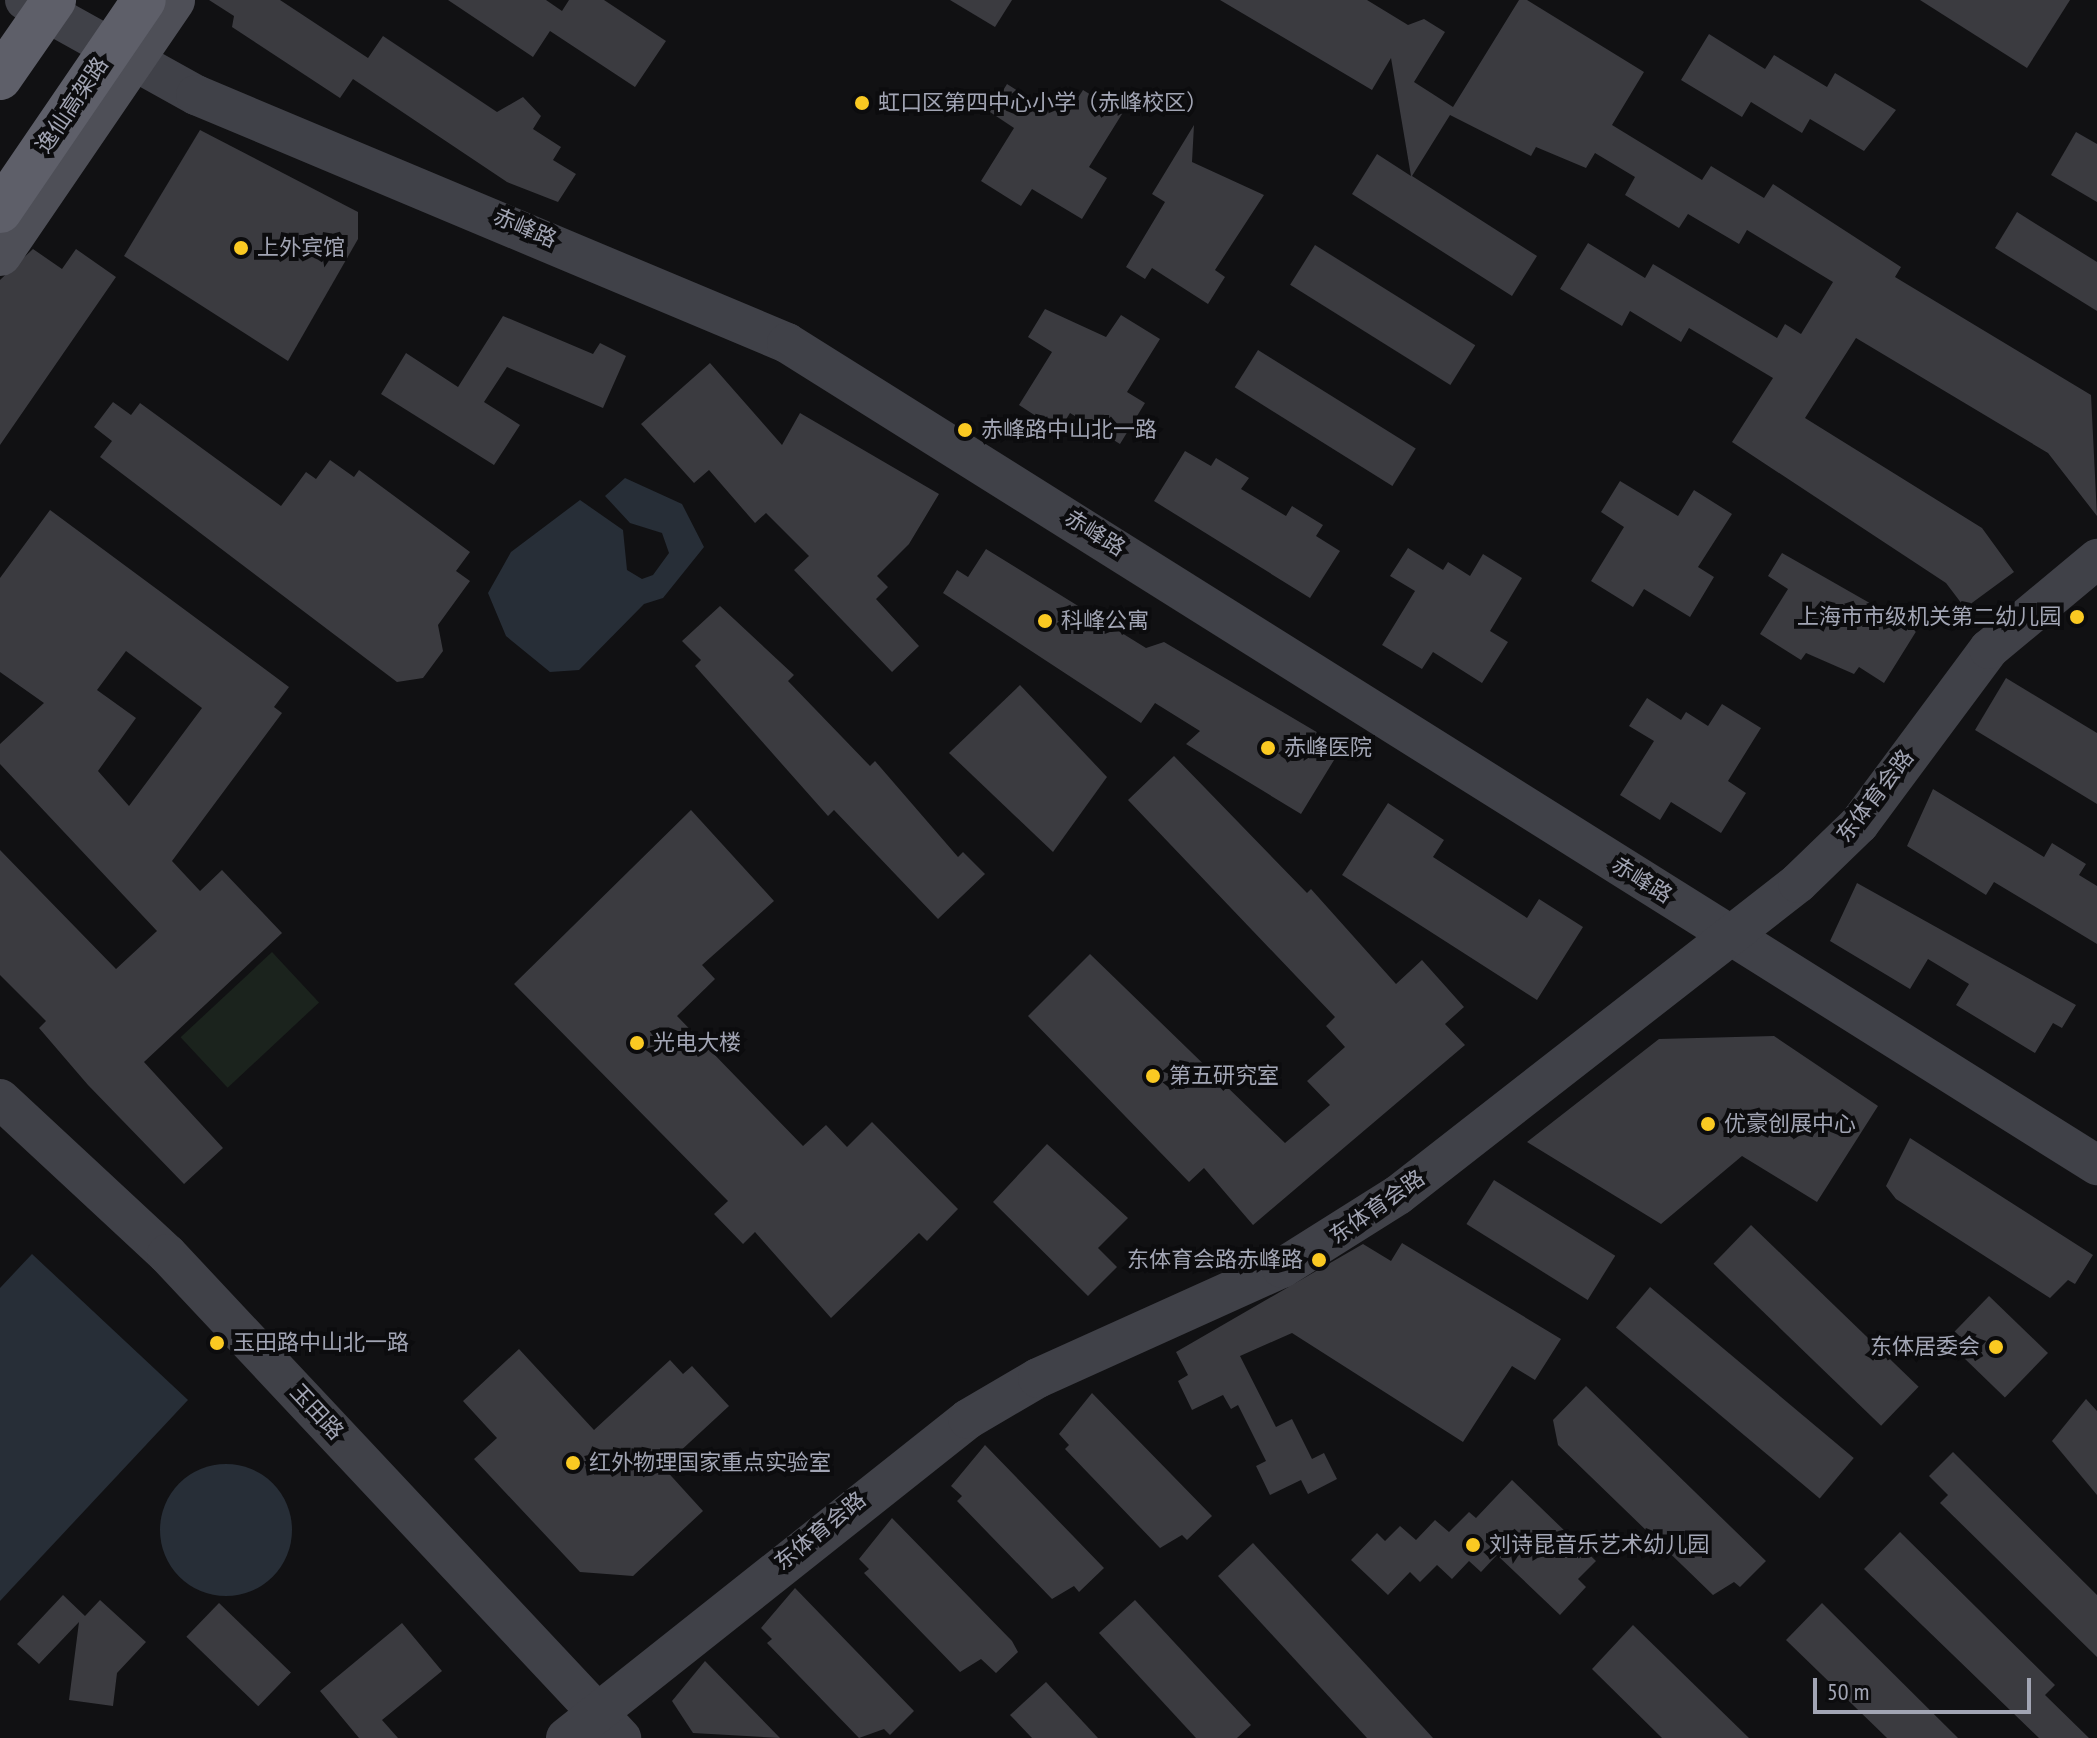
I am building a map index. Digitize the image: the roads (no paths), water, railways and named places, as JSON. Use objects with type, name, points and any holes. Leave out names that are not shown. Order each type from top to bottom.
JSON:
[{"type":"highway","points":[[0,176],[118,0]]},
{"type":"highway","name":"逸仙高架路","points":[[0,211],[144,0]]},
{"type":"highway","points":[[0,77],[39,2]]},
{"type":"main road","points":[[0,254],[173,0]]},
{"type":"main road","points":[[0,63],[39,2]]},
{"type":"street","name":"赤峰路","points":[[39,2],[131,65],[787,343],[2097,1165]]},
{"type":"street","name":"东体育会路","points":[[566,1738],[609,1725],[968,1419],[1038,1378],[1343,1234],[1731,935],[1859,824],[1989,649],[2097,559]]},
{"type":"street","name":"玉田路","points":[[0,1099],[167,1254],[609,1725]]},
{"type":"place","name":"虹口区第四中心小学（赤峰校区）","points":[[862,103]]},
{"type":"place","name":"上外宾馆","points":[[241,248]]},
{"type":"place","name":"赤峰路中山北一路","points":[[965,430]]},
{"type":"place","name":"上海市市级机关第二幼儿园","points":[[2077,617]]},
{"type":"place","name":"科峰公寓","points":[[1045,621]]},
{"type":"place","name":"赤峰医院","points":[[1268,748]]},
{"type":"place","name":"光电大楼","points":[[637,1043]]},
{"type":"place","name":"第五研究室","points":[[1153,1076]]},
{"type":"place","name":"优豪创展中心","points":[[1708,1124]]},
{"type":"place","name":"东体育会路赤峰路","points":[[1319,1260]]},
{"type":"place","name":"玉田路中山北一路","points":[[217,1343]]},
{"type":"place","name":"东体居委会","points":[[1996,1347]]},
{"type":"place","name":"红外物理国家重点实验室","points":[[573,1463]]},
{"type":"place","name":"刘诗昆音乐艺术幼儿园","points":[[1473,1545]]}]
